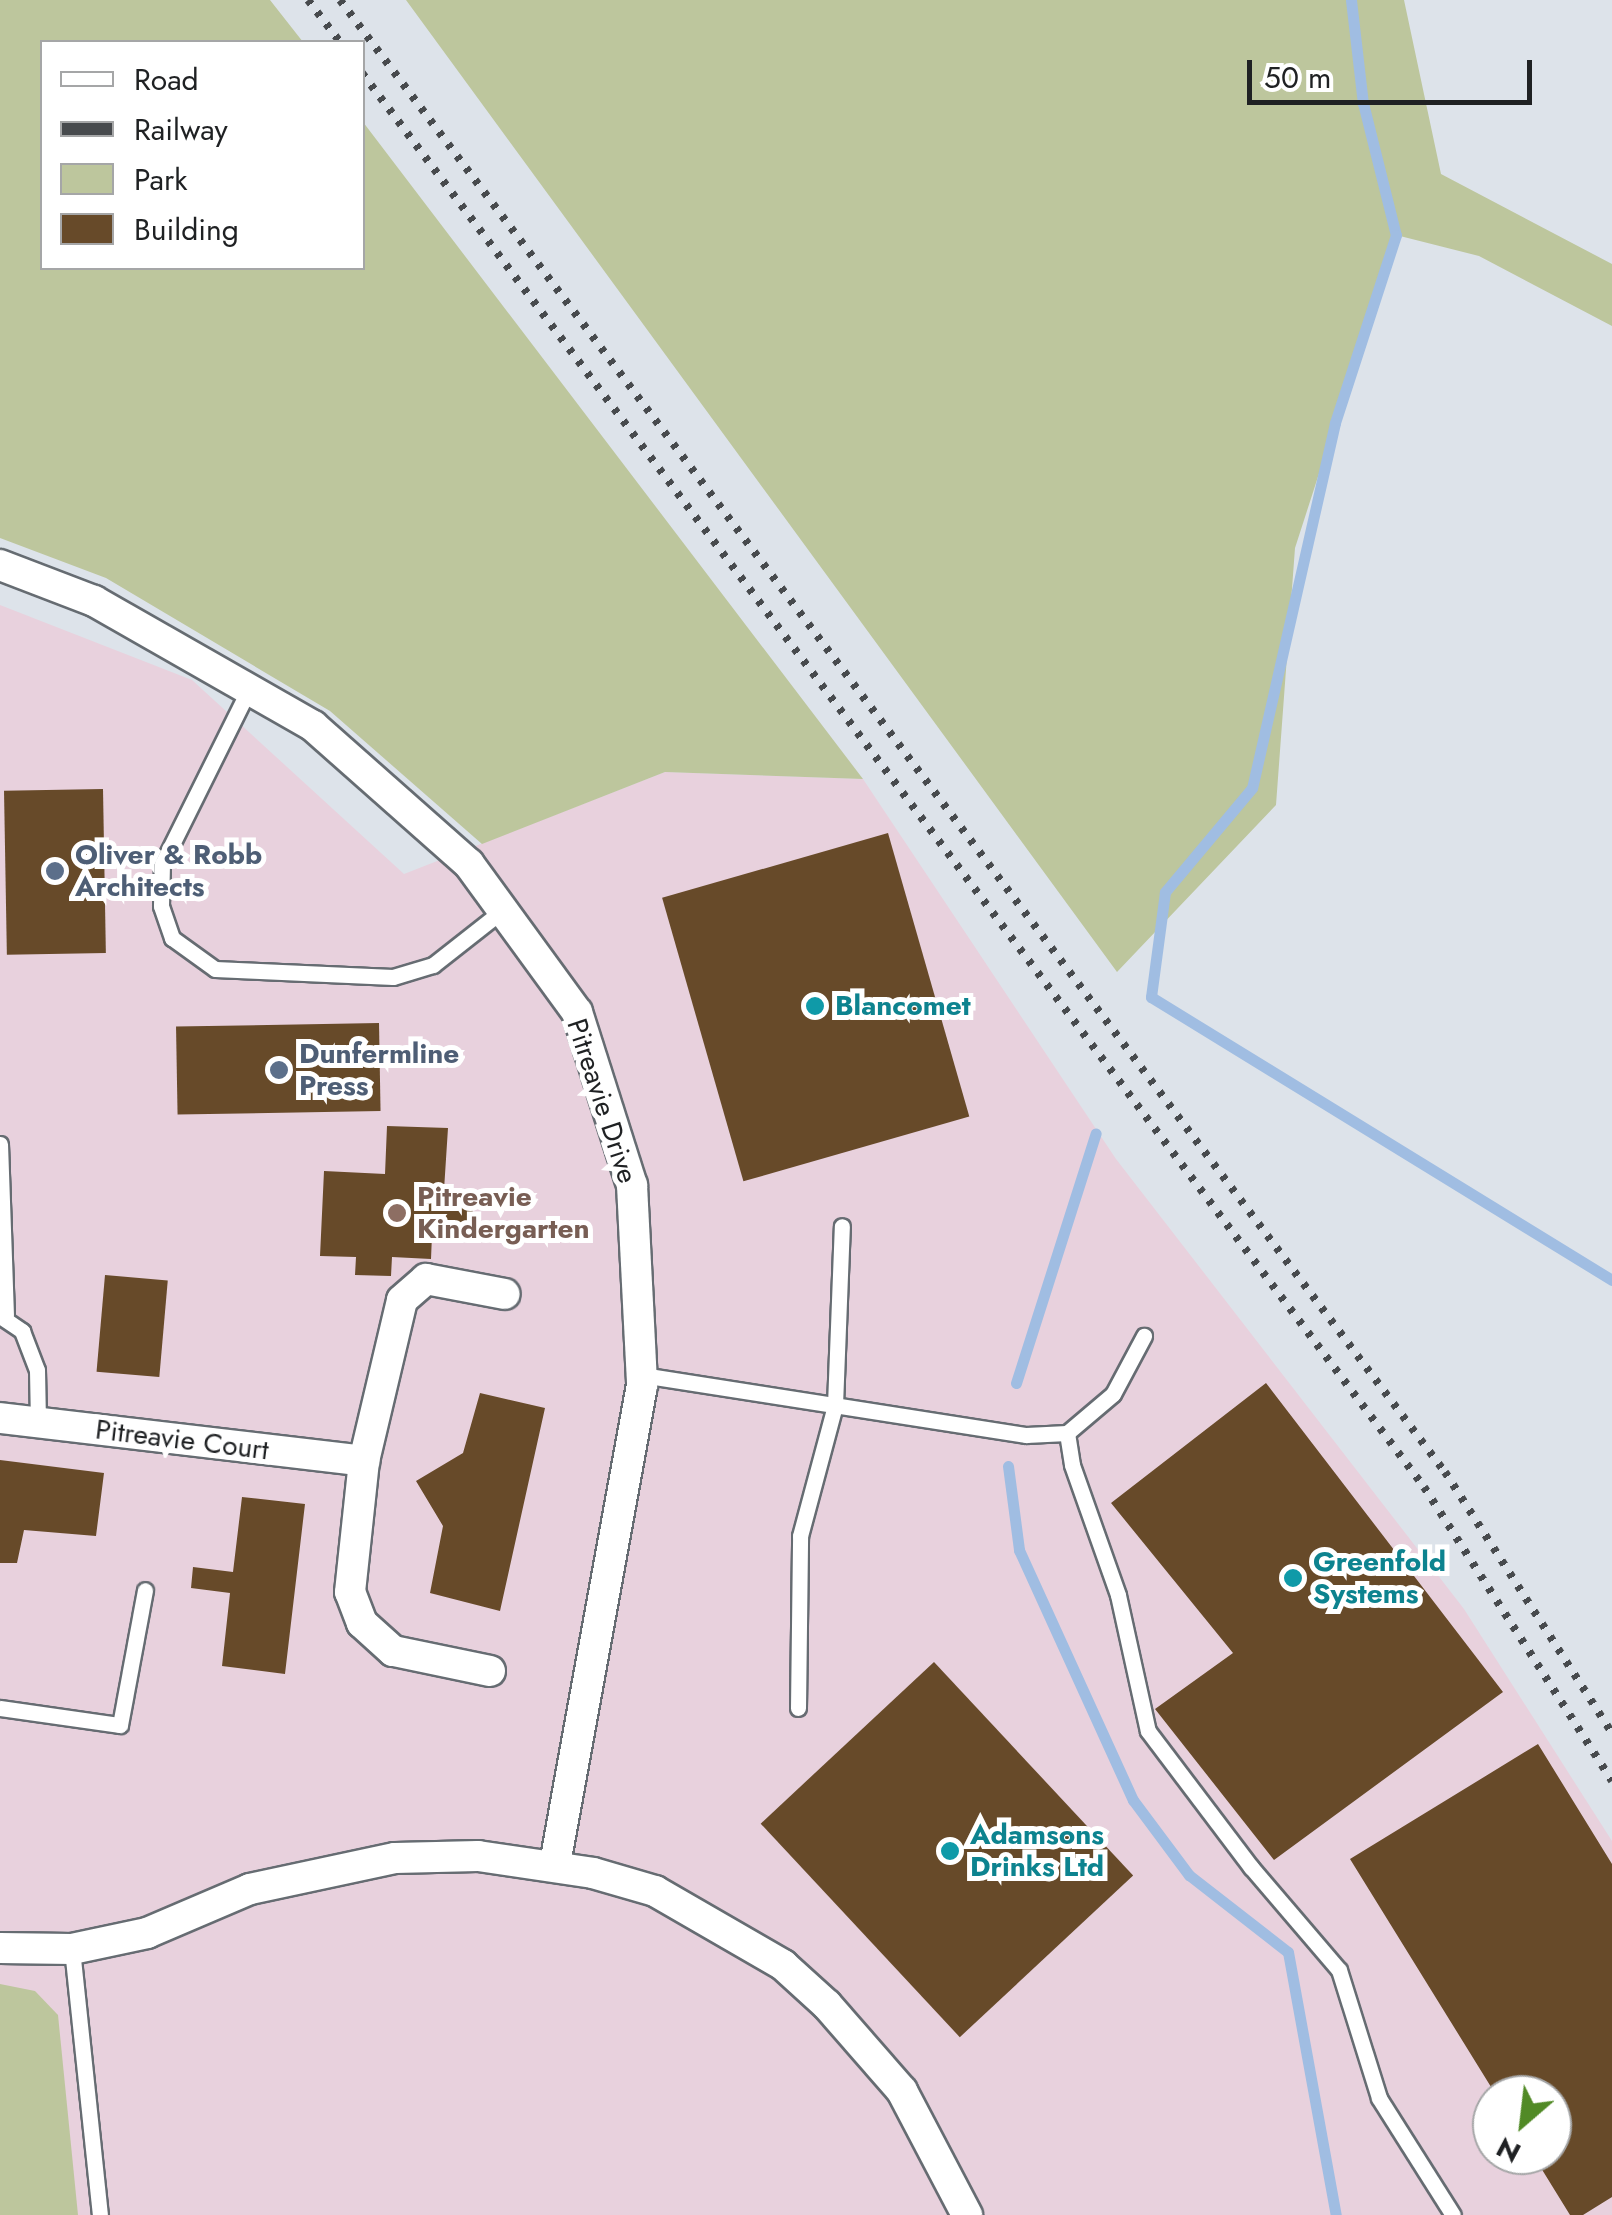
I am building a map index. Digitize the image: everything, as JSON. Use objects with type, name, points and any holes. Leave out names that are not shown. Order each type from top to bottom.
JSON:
[{"type":"street","name":"Pitreavie Drive","points":[[0,566],[94,601],[313,726],[469,864],[576,1012],[632,1185],[642,1374],[555,1864]]},
{"type":"street","points":[[490,1671],[394,1650],[362,1623],[350,1592],[364,1461],[402,1300],[426,1278],[504,1294]]},
{"type":"street","name":"Pitreavie Court","points":[[0,1418],[364,1461]]},
{"type":"street","points":[[0,1948],[72,1950],[147,1932],[250,1889],[336,1866],[478,1856],[555,1864],[655,1891],[783,1965],[872,2052],[902,2091],[968,2215]]},
{"type":"lane","points":[[249,689],[162,864],[161,906],[172,938],[215,969],[393,977],[434,965],[502,910]]},
{"type":"lane","points":[[0,1144],[3,1316],[22,1331],[37,1370],[38,1422]]},
{"type":"lane","points":[[798,1708],[800,1536],[835,1404],[842,1226]]},
{"type":"lane","points":[[642,1374],[1026,1435],[1067,1432],[1114,1394],[1144,1336]]},
{"type":"lane","points":[[1067,1432],[1072,1465],[1118,1594],[1148,1731],[1250,1867],[1339,1970],[1379,2098],[1453,2215]]},
{"type":"lane","points":[[0,1708],[120,1725],[145,1590]]},
{"type":"lane","points":[[72,1950],[100,2215]]},
{"type":"shaded area","points":[[0,605],[192,680],[404,874],[665,772],[863,779],[1116,1159],[1464,1609],[1612,1841],[1612,2215],[0,2215]]},
{"type":"green space","points":[[0,0],[270,0],[301,40],[40,40],[40,270],[365,270],[365,125],[863,779],[665,772],[482,844],[330,711],[106,578],[0,538]]},
{"type":"green space","points":[[406,0],[1404,0],[1441,174],[1612,264],[1612,326],[1479,256],[1396,235],[1295,548],[1276,805],[1117,972]]},
{"type":"green space","points":[[0,1984],[35,1991],[58,2015],[78,2215],[0,2215]]},
{"type":"building","name":"Oliver & Robb Architects","points":[[103,789],[106,953],[7,955],[4,791]]},
{"type":"building","name":"Blancomet","points":[[888,833],[969,1117],[743,1181],[662,898]]},
{"type":"building","name":"Dunfermline Press","points":[[379,1023],[381,1111],[178,1115],[176,1027]]},
{"type":"building","name":"Pitreavie Kindergarten","points":[[387,1126],[448,1128],[444,1190],[474,1191],[471,1237],[432,1235],[431,1259],[392,1257],[391,1276],[355,1275],[356,1257],[320,1256],[324,1171],[385,1174]]},
{"type":"building","points":[[105,1275],[168,1280],[159,1377],[97,1372]]},
{"type":"building","name":"Greenfold Systems","points":[[1266,1383],[1503,1692],[1274,1860],[1155,1709],[1233,1653],[1111,1503]]},
{"type":"building","points":[[480,1393],[545,1408],[500,1611],[430,1593],[443,1526],[416,1481],[463,1453]]},
{"type":"building","points":[[0,1460],[104,1473],[96,1536],[24,1530],[17,1563],[0,1563]]},
{"type":"building","points":[[242,1497],[305,1504],[285,1674],[222,1666],[230,1593],[191,1588],[193,1567],[233,1572]]},
{"type":"building","name":"Adamsons Drinks Ltd","points":[[934,1662],[1133,1876],[960,2037],[761,1824]]},
{"type":"building","points":[[1538,1744],[1612,1864],[1612,2197],[1583,2215],[1570,2215],[1545,2175],[1572,2175],[1572,2075],[1484,2075],[1350,1859]]},
{"type":"waterway","points":[[1351,0],[1363,103],[1396,235],[1335,423],[1252,788],[1165,892],[1151,997],[1612,1280]]},
{"type":"waterway","points":[[1016,1383],[1096,1133]]},
{"type":"waterway","points":[[1008,1466],[1019,1550],[1133,1800],[1189,1875],[1288,1952],[1336,2215]]},
{"type":"railway","points":[[308,0],[338,40]]},
{"type":"railway","points":[[340,0],[1445,1472],[1612,1733]]},
{"type":"railway","points":[[365,77],[1424,1487],[1612,1781]]},
{"type":"place","name":"Oliver & Robb Architects","points":[[55,871]]},
{"type":"place","name":"Blancomet","points":[[815,1006]]},
{"type":"place","name":"Dunfermline Press","points":[[279,1070]]},
{"type":"place","name":"Pitreavie Kindergarten","points":[[397,1213]]},
{"type":"place","name":"Greenfold Systems","points":[[1293,1578]]},
{"type":"place","name":"Adamsons Drinks Ltd","points":[[950,1851]]}]
